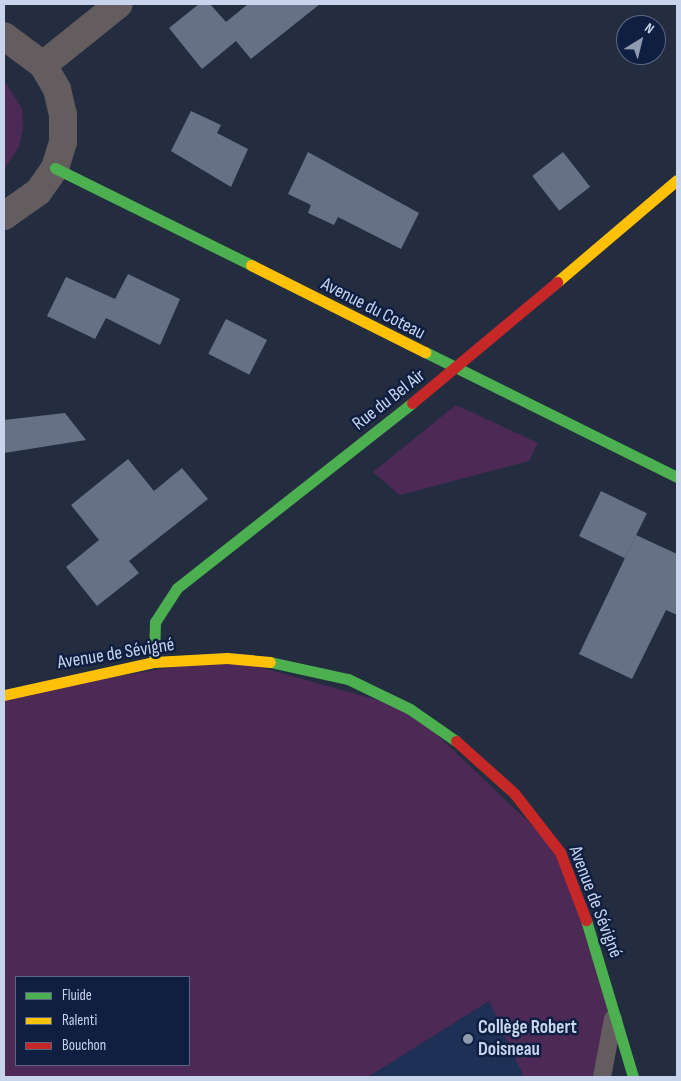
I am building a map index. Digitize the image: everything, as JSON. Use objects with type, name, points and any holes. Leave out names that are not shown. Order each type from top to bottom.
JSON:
[{"type":"street","points":[[43,65],[120,4]]},
{"type":"street","points":[[4,36],[43,65],[57,89],[63,115],[62,142],[55,168],[38,192],[4,216]]},
{"type":"street","name":"Avenue du Coteau","points":[[55,168],[455,369],[677,477]]},
{"type":"street","name":"Rue du Bel Air","points":[[154,662],[155,622],[177,588],[455,369],[677,180]]},
{"type":"street","name":"Avenue de Sévigné","points":[[4,695],[154,662],[227,658],[288,663],[348,679],[410,709],[465,747],[514,793],[560,852],[615,1008],[633,1077]]},
{"type":"lane","points":[[602,1077],[615,1008]]},
{"type":"shaded area","points":[[4,80],[22,109],[23,128],[19,147],[4,169]]},
{"type":"shaded area","points":[[456,405],[538,443],[529,461],[400,495],[373,472]]},
{"type":"shaded area","points":[[227,658],[410,709],[560,852],[615,1008],[602,1077],[524,1077],[489,1001],[368,1077],[4,1077],[4,695]]},
{"type":"shaded area","name":"Collège Robert Doisneau","points":[[490,1001],[524,1077],[368,1077]]},
{"type":"building","points":[[199,4],[210,4],[226,22],[248,4],[320,4],[251,59],[236,41],[202,69],[169,28]]},
{"type":"building","points":[[191,111],[221,125],[217,133],[248,149],[231,187],[171,151]]},
{"type":"building","points":[[308,152],[419,213],[401,249],[338,217],[334,225],[308,213],[311,205],[288,194]]},
{"type":"building","points":[[563,152],[590,187],[559,211],[532,176]]},
{"type":"building","points":[[128,274],[180,299],[160,345],[106,318],[95,339],[47,316],[66,277],[115,299]]},
{"type":"building","points":[[226,319],[267,340],[249,375],[208,354]]},
{"type":"building","points":[[65,413],[86,440],[4,453],[4,420]]},
{"type":"building","points":[[128,459],[154,491],[182,468],[208,499],[129,561],[139,573],[97,606],[66,567],[99,540],[71,505]]},
{"type":"building","points":[[601,491],[647,513],[625,558],[579,536]]},
{"type":"building","points":[[636,535],[677,554],[677,615],[666,610],[632,679],[579,654]]},
{"type":"traffic: fast","points":[[55,168],[251,265]]},
{"type":"traffic: fast","points":[[425,352],[677,477]]},
{"type":"traffic: fast","points":[[154,662],[155,622],[177,588],[412,403]]},
{"type":"traffic: fast","points":[[270,662],[348,679],[410,709],[456,741]]},
{"type":"traffic: fast","points":[[586,920],[633,1077]]},
{"type":"traffic: slow","points":[[557,282],[677,180]]},
{"type":"traffic: slow","points":[[251,265],[425,352]]},
{"type":"traffic: slow","points":[[4,695],[154,662],[227,658],[270,662]]},
{"type":"traffic: jam","points":[[412,403],[557,282]]},
{"type":"traffic: jam","points":[[456,741],[514,793],[560,852],[586,920]]},
{"type":"place","name":"Collège Robert Doisneau","points":[[468,1039]]}]
